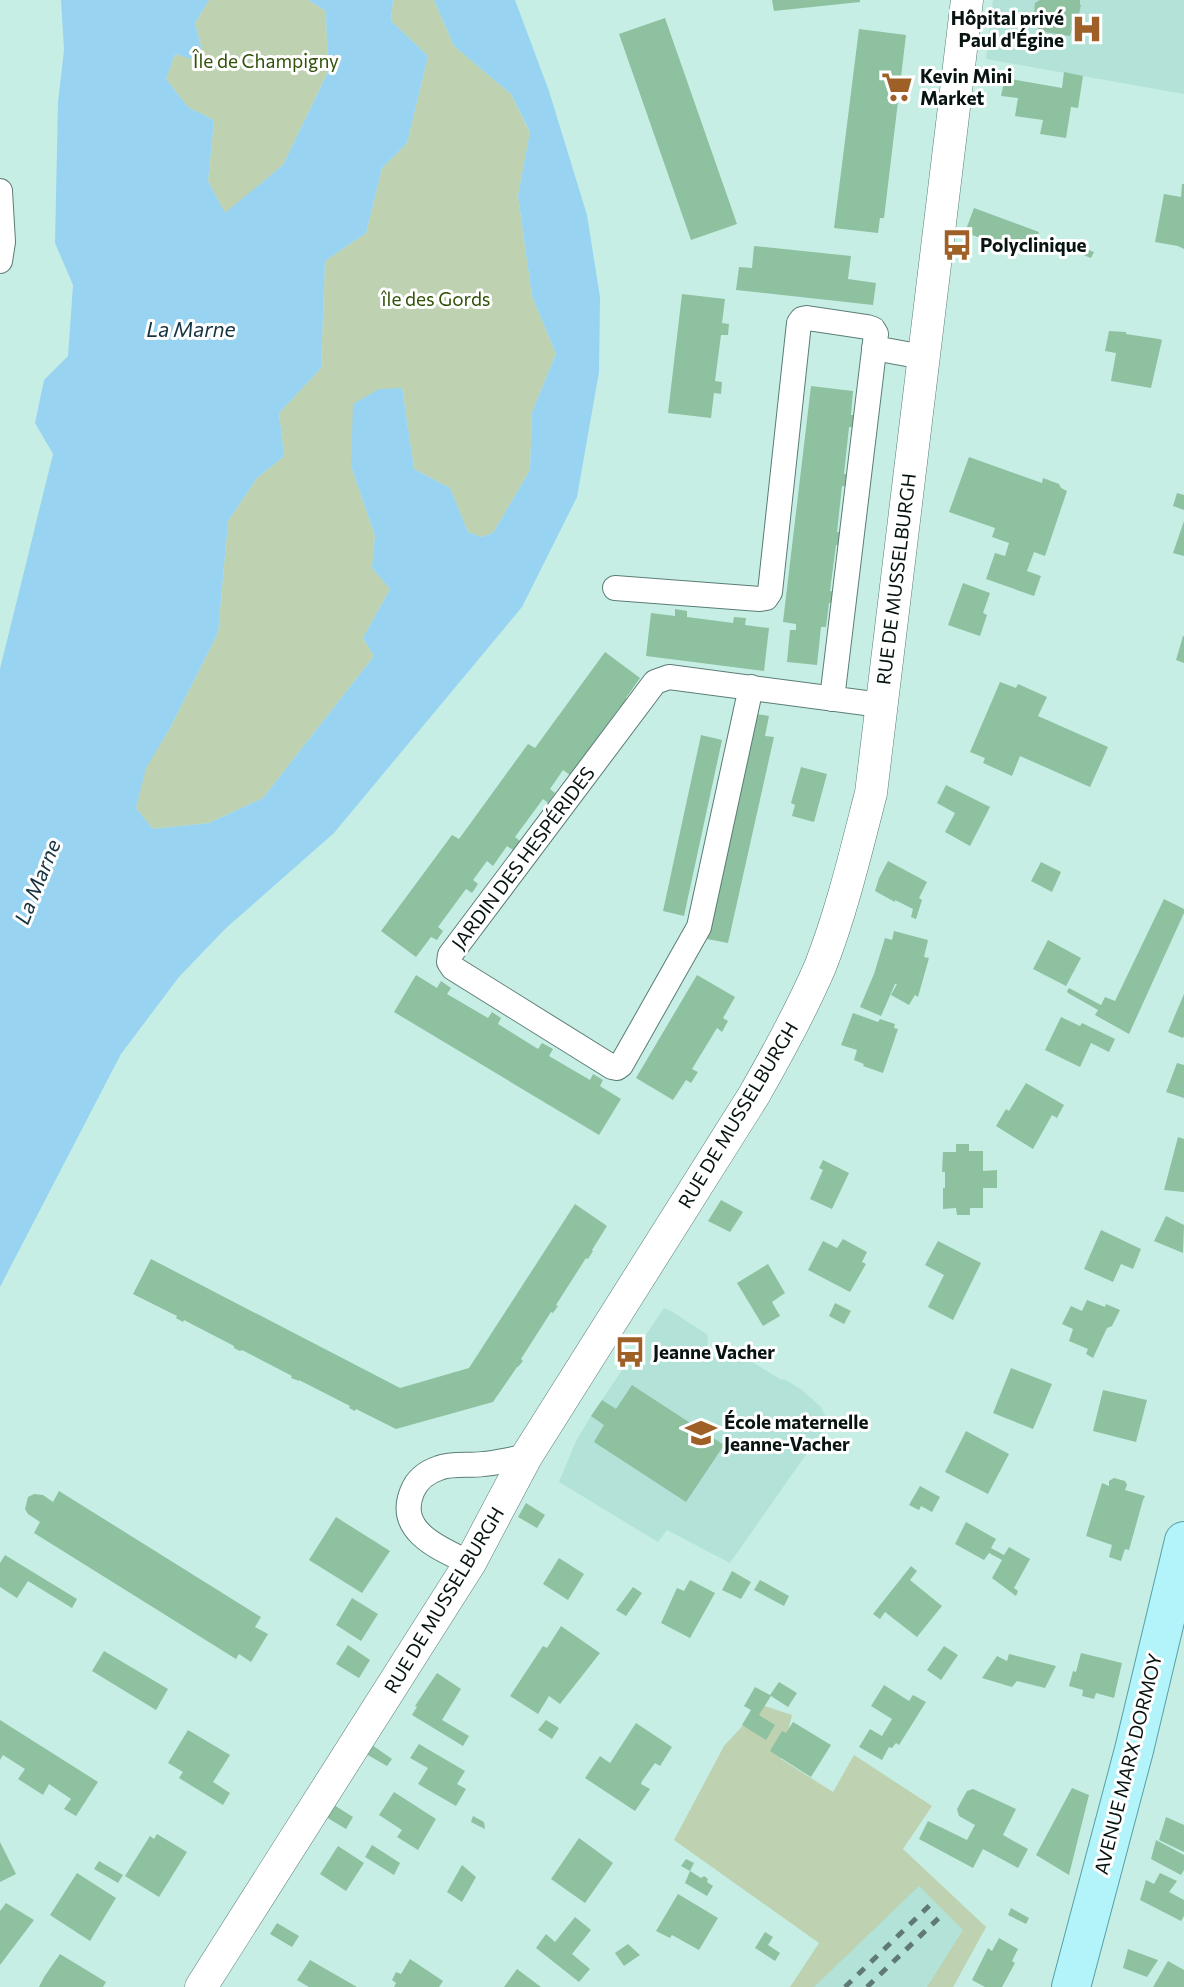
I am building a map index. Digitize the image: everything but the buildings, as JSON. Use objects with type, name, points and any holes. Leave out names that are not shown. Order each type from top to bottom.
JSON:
[{"type":"main road","name":"AVENUE MARX DORMOY","points":[[1071,1987],[1134,1750],[1184,1541]]},
{"type":"main road","name":"AVENUE MARX DORMOY","points":[[1093,1987],[1184,1638]]},
{"type":"street","name":"RUE DE MUSSELBURGH","points":[[201,1987],[470,1563],[526,1457],[713,1162],[786,1039],[820,966],[846,889],[871,793],[967,0]]},
{"type":"street","points":[[0,191],[3,243],[0,261]]},
{"type":"street","points":[[615,588],[766,598],[770,592],[799,323],[807,318],[873,329],[876,334],[832,699]]},
{"type":"street","points":[[874,348],[923,356]]},
{"type":"street","name":"JARDIN DES HESPÉRIDES","points":[[751,687],[699,927],[621,1065],[612,1067],[453,968],[449,962],[450,955],[656,682],[662,678],[751,687],[881,705]]},
{"type":"street","points":[[470,1563],[421,1536],[411,1521],[408,1502],[415,1484],[427,1473],[442,1467],[526,1457]]},
{"type":"shaded area","name":"Hôpital privé Paul d'Égine","points":[[993,0],[1184,0],[1184,94],[986,59]]},
{"type":"shaded area","name":"École maternelle Jeanne-Vacher","points":[[664,1308],[708,1335],[707,1354],[722,1360],[731,1349],[802,1390],[821,1407],[826,1418],[826,1426],[730,1563],[667,1530],[658,1542],[559,1482],[576,1441],[591,1416]]},
{"type":"shaded area","points":[[902,1849],[986,1927],[953,1987],[790,1987]]},
{"type":"green space","name":"Île de Champigny","points":[[209,0],[308,0],[326,11],[328,72],[283,165],[225,214],[208,181],[214,120],[188,107],[166,79],[175,54],[205,62],[195,23]]},
{"type":"green space","name":"île des Gords","points":[[393,0],[434,0],[454,46],[511,94],[530,133],[518,196],[532,296],[556,354],[532,412],[530,470],[493,533],[481,537],[468,532],[450,488],[414,469],[402,388],[351,466],[375,536],[372,568],[390,589],[363,638],[374,656],[263,798],[209,823],[153,829],[136,808],[145,768],[170,728],[218,633],[228,521],[257,478],[284,456],[279,413],[321,368],[325,261],[366,233],[382,168],[407,143],[428,56],[391,21]]},
{"type":"green space","points":[[762,1705],[792,1715],[781,1759],[833,1792],[854,1755],[932,1806],[903,1849],[986,1927],[953,1987],[927,1987],[963,1930],[919,1886],[814,1987],[790,1987],[819,1943],[674,1840],[724,1746]]},
{"type":"water","name":"La Marne","points":[[61,0],[209,0],[195,23],[205,63],[175,54],[166,79],[188,107],[214,120],[208,181],[225,213],[283,165],[328,72],[326,11],[308,0],[393,0],[391,21],[428,56],[407,143],[382,168],[366,233],[325,261],[321,368],[279,413],[284,456],[257,478],[228,521],[218,633],[170,728],[146,768],[136,808],[153,829],[209,823],[263,798],[374,656],[363,638],[390,589],[372,568],[375,536],[351,466],[353,404],[379,389],[402,388],[414,469],[450,488],[468,532],[481,537],[493,533],[530,470],[532,412],[556,354],[532,296],[518,196],[530,132],[511,94],[454,46],[434,0],[515,0],[549,91],[587,215],[600,297],[599,372],[577,497],[522,607],[334,833],[225,929],[179,977],[121,1054],[0,1287],[0,669],[53,454],[35,423],[44,380],[68,356],[73,285],[55,243],[58,102],[64,50]]},
{"type":"railway","points":[[845,1987],[932,1903]]},
{"type":"railway","points":[[867,1987],[943,1914]]},
{"type":"place","name":"Hôpital privé Paul d'Égine","points":[[1087,29]]},
{"type":"place","name":"Kevin Mini Market","points":[[897,87]]},
{"type":"place","name":"Polyclinique","points":[[957,245]]},
{"type":"place","name":"Jeanne Vacher","points":[[630,1352]]},
{"type":"place","name":"École maternelle Jeanne-Vacher","points":[[701,1433]]}]
